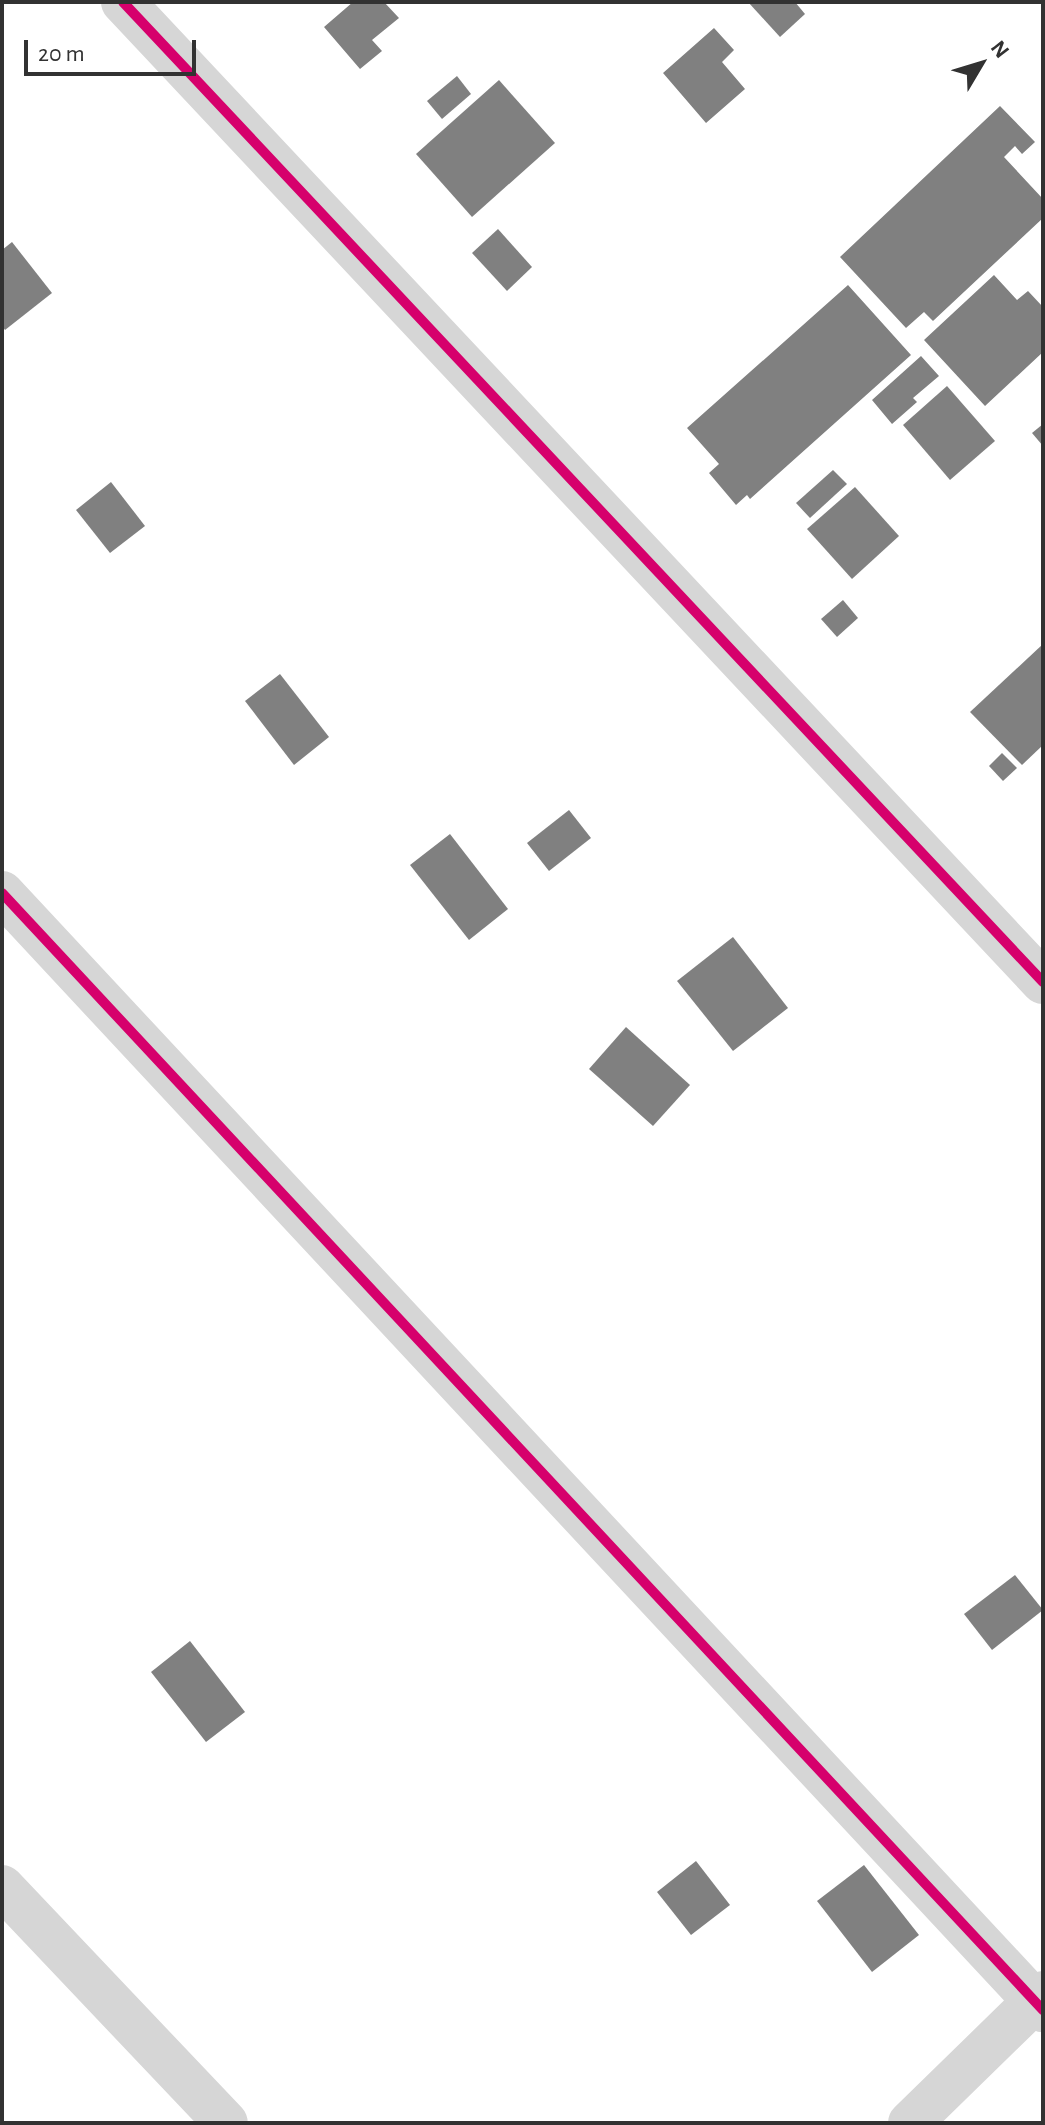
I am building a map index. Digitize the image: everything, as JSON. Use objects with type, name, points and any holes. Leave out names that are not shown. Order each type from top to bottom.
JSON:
[{"type":"street","points":[[123,2],[1043,982]]},
{"type":"street","points":[[2,893],[1040,2001],[910,2123]]},
{"type":"street","points":[[2,1887],[226,2123]]},
{"type":"building","points":[[353,2],[384,2],[399,18],[372,40],[382,51],[360,69],[324,27]]},
{"type":"building","points":[[748,2],[795,2],[805,14],[780,37]]},
{"type":"building","points":[[714,28],[734,50],[722,62],[745,89],[706,123],[663,73]]},
{"type":"building","points":[[457,76],[471,94],[442,119],[427,101]]},
{"type":"building","points":[[499,80],[555,143],[472,217],[416,154]]},
{"type":"building","points":[[1000,106],[1035,142],[1022,154],[1015,146],[1004,157],[1043,199],[1043,218],[933,321],[924,312],[906,328],[840,257]]},
{"type":"building","points":[[498,229],[532,267],[507,291],[472,253]]},
{"type":"building","points":[[12,242],[52,293],[5,330],[2,326],[2,250]]},
{"type":"building","points":[[994,275],[1017,300],[1028,291],[1043,307],[1043,352],[985,406],[924,340]]},
{"type":"building","points":[[848,285],[911,355],[750,499],[747,495],[736,505],[709,473],[719,464],[687,428]]},
{"type":"building","points":[[921,356],[939,376],[913,398],[917,402],[892,424],[872,400]]},
{"type":"building","points":[[947,386],[995,441],[950,480],[903,425]]},
{"type":"building","points":[[1043,424],[1043,446],[1032,433]]},
{"type":"building","points":[[833,470],[847,484],[810,518],[796,503]]},
{"type":"building","points":[[111,482],[145,526],[110,553],[76,510]]},
{"type":"building","points":[[855,487],[899,536],[852,579],[807,529]]},
{"type":"building","points":[[843,600],[858,618],[837,637],[821,619]]},
{"type":"building","points":[[1043,644],[1043,745],[1022,765],[970,712]]},
{"type":"building","points":[[280,674],[329,737],[294,765],[245,701]]},
{"type":"building","points":[[1002,753],[1017,768],[1003,781],[989,766]]},
{"type":"building","points":[[569,810],[591,838],[549,871],[527,843]]},
{"type":"building","points":[[450,834],[508,909],[469,940],[410,865]]},
{"type":"building","points":[[733,937],[788,1008],[733,1051],[677,981]]},
{"type":"building","points":[[626,1027],[690,1085],[653,1126],[589,1069]]},
{"type":"building","points":[[1015,1575],[1043,1610],[992,1650],[964,1614]]},
{"type":"building","points":[[190,1641],[245,1712],[206,1742],[151,1672]]},
{"type":"building","points":[[696,1861],[730,1905],[691,1935],[657,1892]]},
{"type":"building","points":[[864,1865],[919,1935],[872,1972],[817,1901]]},
{"type":"cycle path","points":[[123,2],[1043,982]]},
{"type":"cycle path","points":[[2,893],[1043,2010]]}]
